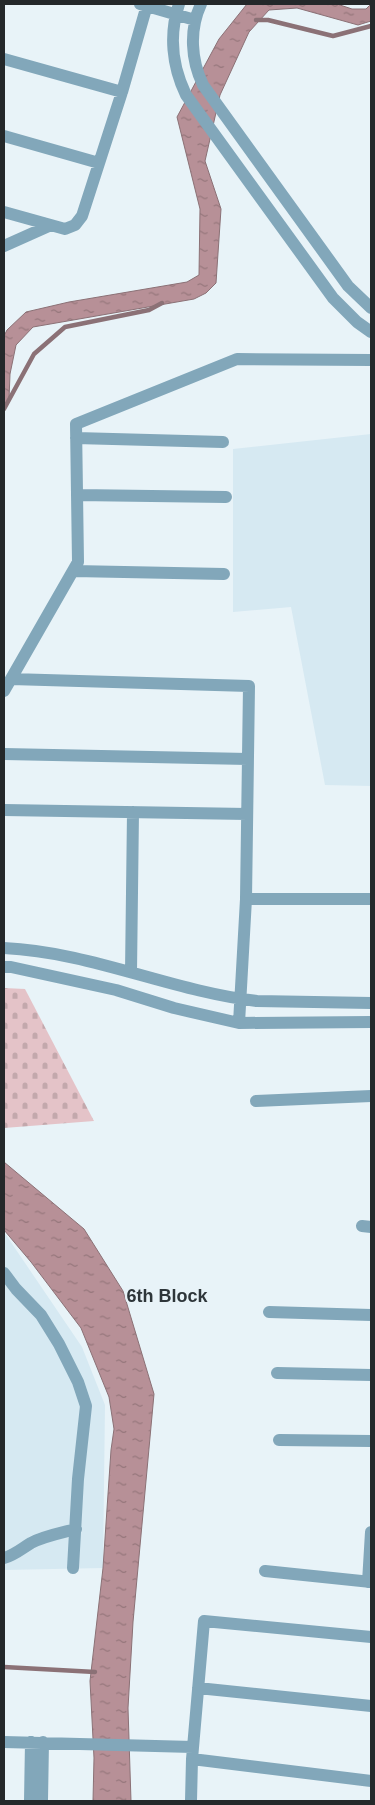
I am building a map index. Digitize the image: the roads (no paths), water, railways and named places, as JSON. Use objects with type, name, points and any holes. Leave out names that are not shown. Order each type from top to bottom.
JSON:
[{"type":"street","points":[[201,4],[195,20],[193,49],[196,69],[203,86],[348,286],[371,308]]},
{"type":"street","points":[[4,212],[65,229],[75,225],[82,216],[122,92],[143,5],[178,9],[195,20]]},
{"type":"street","points":[[178,9],[173,50],[181,85],[186,95],[333,298],[357,322],[371,332]]},
{"type":"street","points":[[4,58],[122,92]]},
{"type":"street","points":[[4,136],[99,163]]},
{"type":"street","points":[[4,246],[51,225]]},
{"type":"street","points":[[4,691],[78,562],[76,424],[237,359],[371,360]]},
{"type":"street","points":[[76,438],[223,442]]},
{"type":"street","points":[[77,495],[226,497]]},
{"type":"street","points":[[74,571],[224,574]]},
{"type":"street","points":[[11,679],[249,686],[246,899],[239,1023]]},
{"type":"street","points":[[4,754],[248,759]]},
{"type":"street","points":[[4,810],[247,814]]},
{"type":"street","points":[[131,972],[132,812]]},
{"type":"street","points":[[246,899],[371,899]]},
{"type":"street","points":[[4,948],[28,949],[85,960],[210,994],[241,999],[257,1001],[371,1003]]},
{"type":"street","points":[[4,967],[12,967],[116,990],[174,1008],[239,1023],[371,1022]]},
{"type":"street","points":[[256,1101],[371,1096]]},
{"type":"street","points":[[4,1273],[16,1290],[41,1315],[54,1336],[78,1382],[86,1406],[78,1479],[73,1568]]},
{"type":"street","points":[[269,1312],[371,1315]]},
{"type":"street","points":[[277,1373],[371,1375]]},
{"type":"street","points":[[280,1440],[371,1441]]},
{"type":"street","points":[[4,1558],[20,1552],[37,1540],[76,1529]]},
{"type":"street","points":[[265,1572],[370,1582],[371,1532]]},
{"type":"street","points":[[191,1801],[192,1753],[204,1621],[371,1637]]},
{"type":"street","points":[[198,1688],[371,1706]]},
{"type":"street","points":[[4,1742],[37,1742],[192,1753],[371,1781]]},
{"type":"street","points":[[30,1801],[37,1742]]},
{"type":"street","points":[[37,1742],[42,1801]]},
{"type":"water","points":[[247,4],[337,4],[352,9],[366,9],[371,4],[371,21],[358,25],[297,8],[269,10],[249,32],[220,95],[205,161],[221,209],[216,283],[206,293],[194,299],[33,327],[16,345],[10,374],[9,399],[4,404],[4,336],[7,330],[26,312],[69,302],[187,282],[199,275],[200,209],[177,117],[219,39]]},
{"type":"water","points":[[4,1162],[84,1229],[123,1291],[154,1394],[133,1622],[128,1708],[131,1801],[93,1801],[94,1758],[90,1681],[103,1568],[114,1429],[109,1397],[81,1328],[4,1230]]},
{"type":"waterway","points":[[256,20],[268,20],[333,36],[371,26]]},
{"type":"waterway","points":[[4,409],[34,354],[65,327],[149,310],[162,303]]},
{"type":"waterway","points":[[4,1667],[95,1672]]},
{"type":"district","name":"6th Block","points":[[167,1296]]}]
